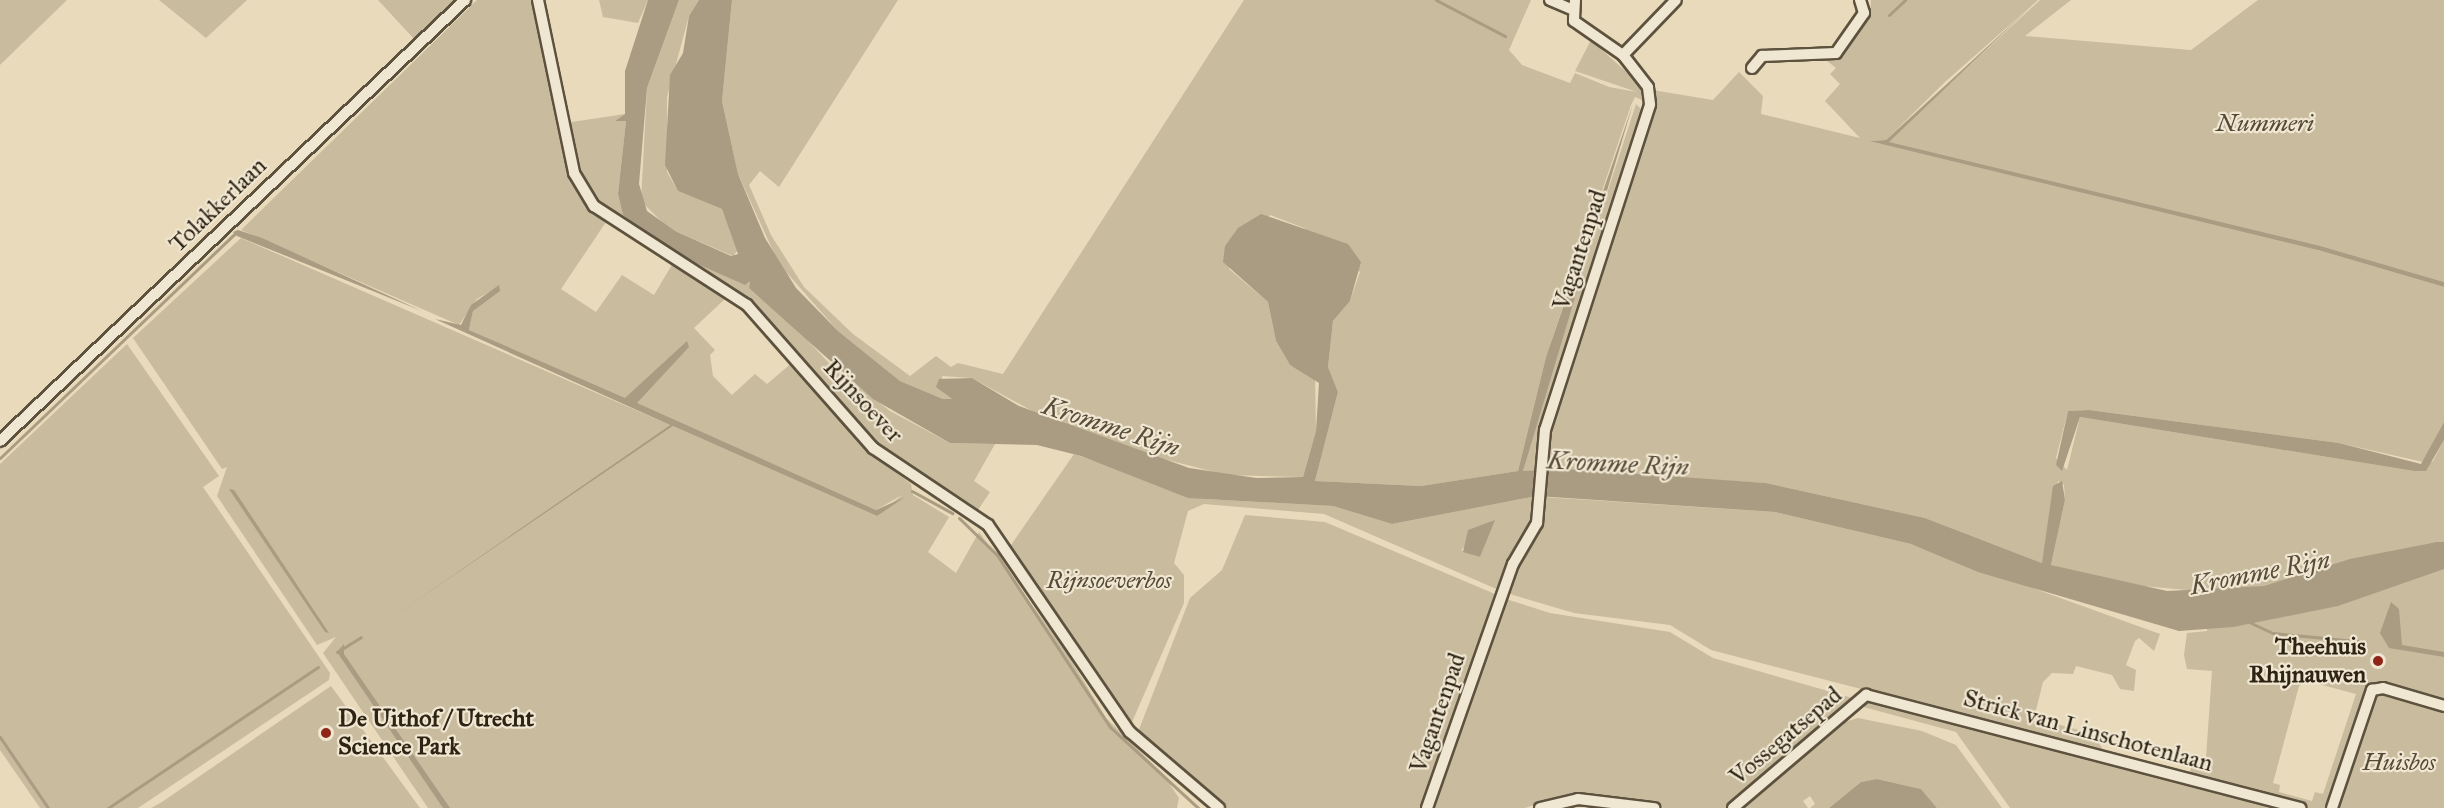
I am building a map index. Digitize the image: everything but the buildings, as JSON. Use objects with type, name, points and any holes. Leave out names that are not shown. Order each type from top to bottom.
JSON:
[{"type":"street","name":"Tolakkerlaan","points":[[0,441],[465,0]]},
{"type":"street","name":"Rijnsoever","points":[[538,0],[574,173],[594,206],[747,305],[873,448],[988,525],[1130,732],[1219,808]]},
{"type":"street","points":[[1550,0],[1573,5]]},
{"type":"street","points":[[1623,55],[1676,0]]},
{"type":"street","points":[[1752,68],[1762,56],[1836,53],[1864,13],[1860,0]]},
{"type":"street","name":"Vagantenpad","points":[[1427,808],[1513,564],[1537,523],[1541,467],[1556,393],[1650,104],[1648,87],[1623,55],[1574,21],[1573,5]]},
{"type":"street","points":[[2332,808],[2372,690],[2384,688],[2444,706]]},
{"type":"street","name":"Vossegatsepad","points":[[1733,808],[1866,695]]},
{"type":"street","name":"Strick van Linschotenlaan","points":[[1866,695],[2301,808]]},
{"type":"street","points":[[1540,808],[1578,799],[1654,808]]},
{"type":"green space","points":[[0,0],[67,0],[0,65]]},
{"type":"green space","points":[[159,0],[247,0],[206,38]]},
{"type":"green space","points":[[378,0],[456,0],[415,40]]},
{"type":"green space","points":[[477,0],[533,0],[570,174],[606,222],[561,289],[596,312],[622,275],[654,295],[673,263],[727,297],[694,328],[715,350],[710,355],[713,376],[732,395],[755,374],[767,384],[793,362],[860,444],[911,484],[913,495],[949,517],[928,552],[956,573],[979,532],[1066,652],[1106,718],[1162,773],[1179,798],[1177,808],[428,808],[323,653],[336,637],[317,645],[217,496],[227,467],[222,469],[133,338],[241,238],[670,425],[362,638],[673,426],[877,516],[902,495],[876,510],[469,330],[473,311],[500,286],[477,299],[459,325],[241,230]]},
{"type":"green space","points":[[599,0],[648,0],[638,23],[603,17]]},
{"type":"green space","points":[[679,0],[699,0],[689,16],[667,97],[667,172],[678,191],[722,209],[738,250],[733,256],[668,228],[641,201],[647,88]]},
{"type":"green space","points":[[732,0],[898,0],[779,187],[760,171],[749,185],[771,235],[804,287],[853,334],[910,376],[936,356],[951,367],[958,363],[1003,374],[1244,0],[1531,0],[1509,50],[1522,65],[1570,83],[1575,73],[1609,87],[1637,92],[1575,71],[1591,40],[1643,87],[1647,102],[1635,97],[1631,105],[1546,357],[1518,471],[1421,486],[1315,481],[1338,392],[1328,367],[1333,321],[1350,301],[1360,272],[1304,228],[1270,215],[1229,269],[1268,302],[1276,341],[1290,365],[1315,376],[1316,431],[1303,477],[1226,475],[1160,458],[1036,413],[972,378],[942,376],[944,393],[952,399],[943,399],[900,381],[838,331],[779,264],[738,174],[722,101]]},
{"type":"green space","points":[[1871,0],[2038,0],[1945,82],[1886,140],[1869,141],[2091,194],[1887,142],[2040,0],[2071,0],[2025,36],[2191,50],[2258,0],[2444,0],[2444,282],[2324,247],[2318,250],[2444,287],[2444,422],[2423,462],[2339,443],[2089,410],[2068,411],[2056,458],[2067,470],[2080,417],[2414,471],[2433,461],[2444,440],[2444,808],[2308,808],[2190,774],[2192,756],[2206,758],[2212,671],[2187,669],[2184,655],[2187,633],[2207,631],[2208,592],[2121,584],[2051,565],[2065,500],[2064,485],[2058,481],[2042,563],[1925,518],[1766,483],[1545,470],[1546,443],[1652,90],[1713,100],[1739,72],[1763,96],[1761,114],[1860,138],[1825,101],[1840,84],[1830,74],[1836,68],[1827,61],[1870,18]],"holes":[[[2307,681],[2356,694],[2323,794],[2315,792],[2312,801],[2279,792],[2280,785],[2273,783],[2299,686]]]},
{"type":"green space","points":[[1636,104],[1642,110],[1542,425],[1537,471],[1523,471],[1553,360]]},
{"type":"green space","points":[[625,114],[615,121],[626,121],[618,194],[623,215],[690,258],[750,281],[749,288],[782,313],[828,362],[890,411],[950,443],[995,444],[974,481],[990,492],[978,510],[884,453],[754,308],[604,211],[582,183],[565,123]]},
{"type":"green space","points":[[127,344],[219,476],[203,487],[330,673],[329,680],[138,808],[40,808],[0,750],[0,464]]},
{"type":"green space","name":"Rijnsoeverbos","points":[[1074,454],[1205,499],[1333,506],[1392,524],[1537,496],[1534,522],[1501,591],[1324,514],[1204,504],[1188,511],[1174,563],[1184,575],[1184,603],[1132,722],[1126,721],[1011,545]],"holes":[[[1494,520],[1480,557],[1461,550]]]},
{"type":"green space","points":[[1543,497],[1775,512],[1911,544],[2160,634],[2154,651],[2139,638],[2135,641],[2126,665],[2136,670],[2134,691],[2120,689],[2112,675],[2076,666],[2073,674],[2052,673],[2043,682],[2034,718],[2094,734],[2104,752],[1711,650],[1670,625],[1574,613],[1506,592]]},
{"type":"green space","points":[[1245,515],[1325,522],[1495,594],[1424,808],[1227,808],[1138,732],[1190,598],[1222,570]]},
{"type":"green space","points":[[1506,599],[1550,613],[1670,632],[1713,658],[1856,699],[1731,808],[1665,808],[1560,796],[1525,808],[1432,808]]},
{"type":"green space","name":"De Uithof / Utrecht Science Park","points":[[331,686],[420,808],[151,808],[162,802]]},
{"type":"green space","points":[[1868,699],[2279,808],[2010,808],[1956,732],[1860,706]]},
{"type":"green space","points":[[1858,718],[1922,731],[1956,745],[2002,808],[1937,808],[1921,789],[1877,779],[1861,782],[1829,808],[1810,808],[1815,804],[1810,796],[1803,801],[1808,808],[1737,808],[1841,723]]},
{"type":"shaded area","points":[[648,0],[679,0],[647,88],[639,184],[647,211],[675,231],[731,256],[738,254],[722,209],[678,191],[665,165],[670,75],[683,53],[689,16],[699,0],[732,0],[722,101],[738,174],[765,238],[796,288],[838,331],[900,381],[943,399],[952,399],[936,387],[939,379],[972,378],[1019,406],[1189,468],[1256,478],[1303,477],[1316,431],[1319,383],[1290,365],[1276,341],[1268,302],[1223,262],[1225,246],[1238,228],[1261,214],[1348,244],[1361,262],[1350,301],[1333,321],[1328,367],[1338,392],[1315,481],[1421,486],[1518,471],[1546,357],[1633,104],[1523,471],[1566,469],[1766,483],[1925,518],[2042,563],[2053,486],[2062,481],[2065,500],[2051,565],[2167,591],[2264,586],[2350,559],[2437,542],[2444,542],[2444,569],[2338,606],[2233,627],[2179,631],[1978,572],[1911,544],[1775,512],[1537,496],[1392,524],[1333,506],[1188,498],[1081,456],[1037,445],[950,443],[873,399],[749,288],[750,281],[745,285],[675,254],[623,215],[618,194],[626,121],[615,121],[625,114],[625,71]]},
{"type":"shaded area","points":[[2038,0],[1889,142],[2324,247],[2444,282],[2444,287],[2318,250],[1869,141],[1886,140]]},
{"type":"shaded area","points":[[238,230],[262,238],[422,311],[237,236],[233,232]]},
{"type":"shaded area","points":[[499,285],[500,291],[473,311],[469,330],[625,398],[687,341],[689,347],[637,403],[876,510],[905,497],[877,516],[673,426],[362,638],[670,425],[435,319],[461,325],[471,305]]},
{"type":"shaded area","points":[[2089,410],[2339,443],[2421,464],[2444,422],[2444,440],[2426,471],[2414,471],[2080,417],[2062,471],[2056,465],[2068,411]]},
{"type":"shaded area","points":[[229,489],[234,490],[329,633],[325,632]]},
{"type":"shaded area","points":[[1495,520],[1480,557],[1463,552],[1468,530]]},
{"type":"shaded area","points":[[2391,602],[2399,609],[2402,645],[2444,652],[2444,657],[2389,648],[2380,633]]},
{"type":"shaded area","points":[[344,644],[344,654],[450,808],[443,808],[337,652]]},
{"type":"shaded area","points":[[1877,779],[1921,789],[1937,808],[1829,808],[1861,782]]},
{"type":"waterway","points":[[1436,0],[1505,36]]},
{"type":"waterway","points":[[1889,15],[1905,0]]},
{"type":"waterway","points":[[0,458],[234,234]]},
{"type":"waterway","points":[[912,491],[952,513]]},
{"type":"waterway","points":[[959,518],[997,555],[1110,727],[1198,808]]},
{"type":"waterway","points":[[2249,622],[2273,633],[2366,642]]},
{"type":"waterway","points":[[337,652],[361,637]]},
{"type":"waterway","points":[[108,808],[318,667]]},
{"type":"waterway","points":[[0,737],[48,808]]},
{"type":"place","name":"Theehuis Rhijnauwen","points":[[2378,661]]},
{"type":"place","name":"De Uithof / Utrecht Science Park","points":[[326,733]]},
{"type":"park label","name":"Nummeri","points":[[2265,124]]},
{"type":"park label","name":"Huisbos","points":[[2399,763]]},
{"type":"water label","name":"Kromme Rijn","points":[[1111,427]]},
{"type":"water label","name":"Kromme Rijn","points":[[1618,464]]},
{"type":"water label","name":"Kromme Rijn","points":[[2260,573]]}]
